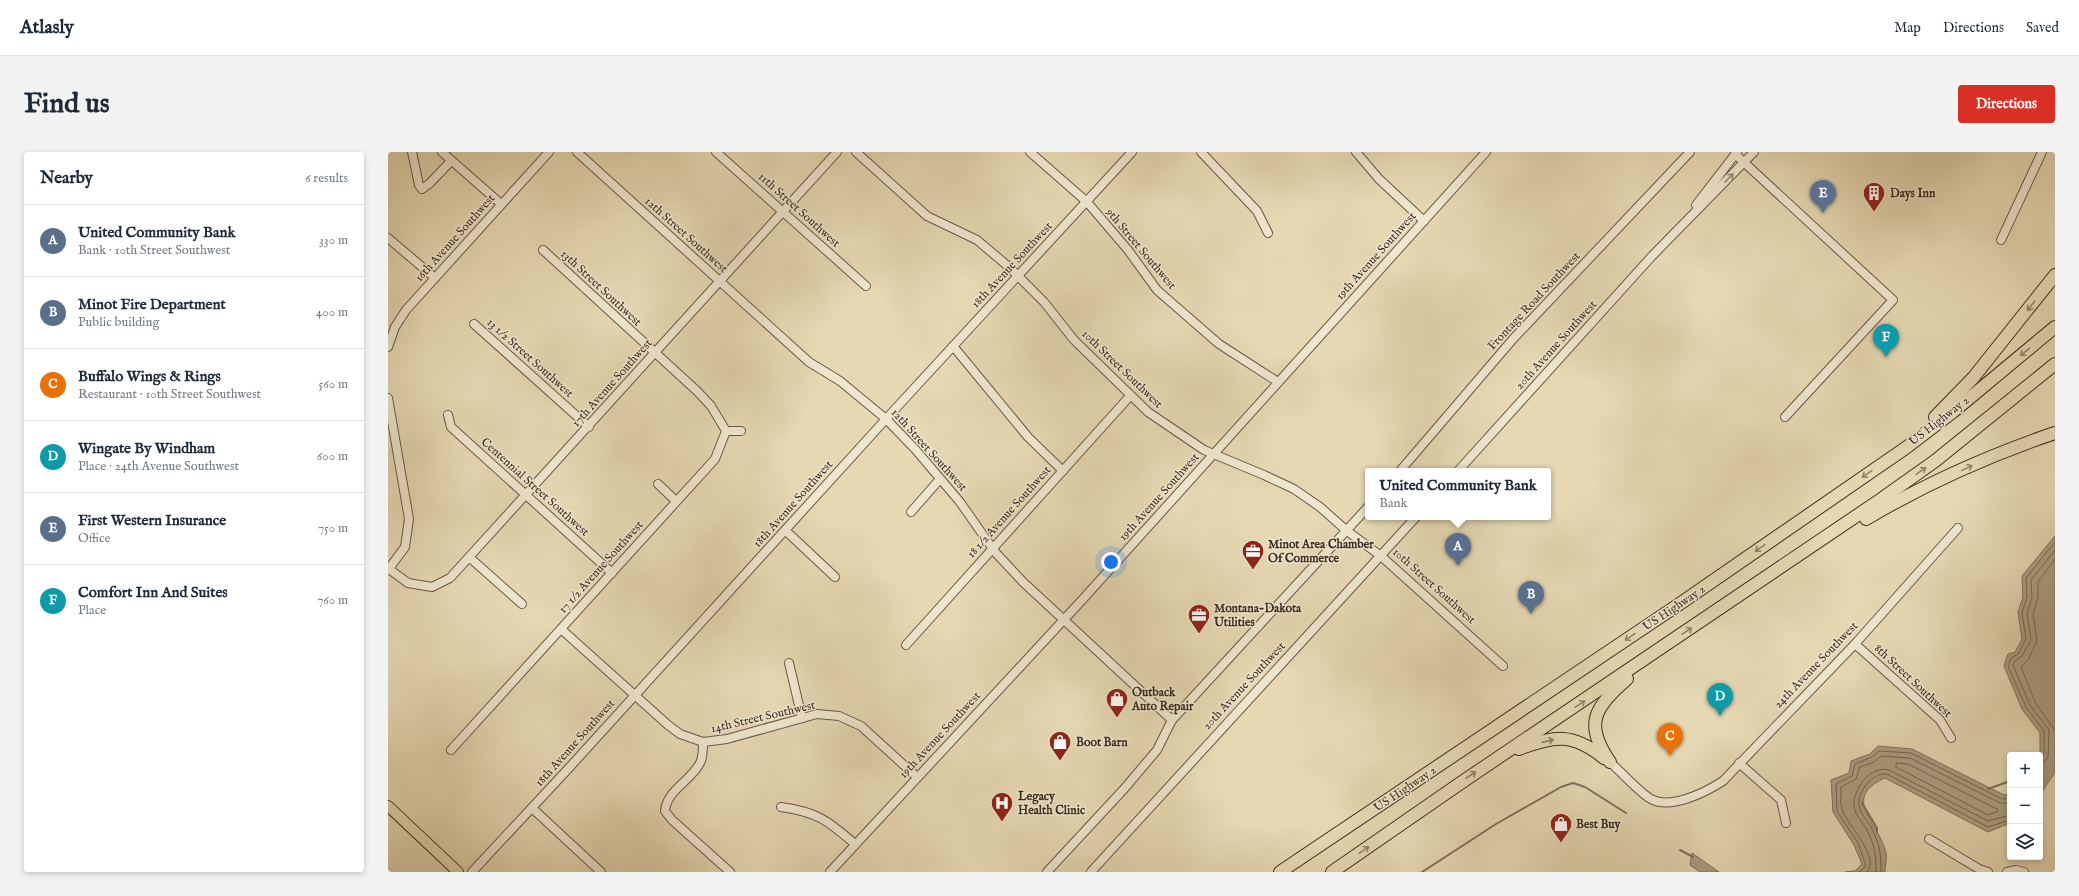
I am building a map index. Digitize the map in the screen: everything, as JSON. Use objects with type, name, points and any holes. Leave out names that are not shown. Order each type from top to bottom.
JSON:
[{"type":"highway","points":[[1886,461],[1939,414],[1973,378],[2055,275]]},
{"type":"highway","name":"US Highway 2","points":[[1280,872],[1645,627],[1886,461],[1954,411],[2055,326]]},
{"type":"highway","points":[[1332,872],[1935,461],[2055,364]]},
{"type":"highway","points":[[1808,549],[1836,536],[1927,486],[2010,449],[2055,433]]},
{"type":"highway","points":[[1610,762],[1599,746],[1595,728],[1599,710],[1605,700],[1614,691],[1667,645]]},
{"type":"highway","points":[[1498,758],[1534,744],[1561,738],[1582,743],[1610,762]]},
{"type":"main road","points":[[388,806],[458,872]]},
{"type":"street","points":[[412,152],[419,185],[422,189],[430,184],[451,161]]},
{"type":"street","points":[[442,152],[501,204]]},
{"type":"street","name":"16th Avenue Southwest","points":[[388,347],[395,327],[406,310],[549,152]]},
{"type":"street","name":"12th Street Southwest","points":[[576,152],[809,362],[840,381],[886,419],[960,502],[993,549],[1023,582],[1172,720]]},
{"type":"street","name":"11th Street Southwest","points":[[716,152],[866,286]]},
{"type":"street","name":"17th Avenue Southwest","points":[[388,569],[408,583],[432,587],[450,578],[589,427],[836,152]]},
{"type":"street","name":"10th Street Southwest","points":[[856,152],[927,216],[977,240],[1018,276],[1044,302],[1074,340],[1148,412],[1176,432],[1213,454],[1294,489],[1320,507],[1347,531],[1382,556],[1503,666]]},
{"type":"street","name":"9th Street Southwest","points":[[1030,152],[1087,202],[1128,250],[1157,290],[1219,344],[1278,382]]},
{"type":"street","name":"18th Avenue Southwest","points":[[472,872],[635,696],[886,419],[1132,152]]},
{"type":"street","points":[[1201,152],[1257,212],[1268,233]]},
{"type":"street","points":[[1356,152],[1379,179],[1424,222]]},
{"type":"street","name":"19th Avenue Southwest","points":[[830,872],[1064,619],[1486,152]]},
{"type":"street","name":"Frontage Road Southwest","points":[[1403,468],[1513,339],[1690,152]]},
{"type":"street","name":"20th Avenue Southwest","points":[[1461,468],[1672,235],[1754,152]]},
{"type":"street","points":[[2001,240],[2042,152]]},
{"type":"street","points":[[1736,153],[1893,300],[1785,417]]},
{"type":"street","name":"20th Avenue Southwest","points":[[1672,235],[1736,153]]},
{"type":"street","points":[[388,238],[435,278]]},
{"type":"street","name":"13th Street Southwest","points":[[543,250],[697,391],[711,406],[726,431]]},
{"type":"street","name":"13 1/2 Street Southwest","points":[[474,324],[589,427]]},
{"type":"street","points":[[953,346],[1028,437],[1063,471]]},
{"type":"street","name":"18 1/2 Avenue Southwest","points":[[906,645],[1130,396]]},
{"type":"street","points":[[388,398],[409,519],[405,547],[388,569]]},
{"type":"street","name":"Centennial Street Southwest","points":[[448,414],[450,427],[612,573]]},
{"type":"street","points":[[726,431],[741,430]]},
{"type":"street","name":"17 1/2 Avenue Southwest","points":[[451,750],[715,459],[726,431]]},
{"type":"street","points":[[912,512],[940,479]]},
{"type":"street","points":[[658,484],[676,501]]},
{"type":"street","points":[[1047,872],[1124,789],[1157,750],[1172,720],[1365,511]]},
{"type":"street","name":"20th Avenue Southwest","points":[[1091,872],[1413,520]]},
{"type":"street","name":"24th Avenue Southwest","points":[[1610,762],[1651,800],[1666,802],[1679,800],[1704,793],[1723,781],[1855,644],[1958,528]]},
{"type":"street","points":[[785,530],[834,577]]},
{"type":"street","points":[[469,557],[522,604]]},
{"type":"street","name":"14th Street Southwest","points":[[561,629],[635,696],[680,734],[703,742],[727,739],[816,714],[838,716],[861,726],[917,777]]},
{"type":"street","name":"8th Street Southwest","points":[[1855,644],[1940,720],[1951,738]]},
{"type":"street","points":[[788,664],[802,718]]},
{"type":"street","points":[[703,742],[701,761],[671,796],[666,803],[665,811],[672,820],[730,872]]},
{"type":"street","points":[[1739,763],[1781,800],[1786,823]]},
{"type":"street","points":[[532,808],[600,872]]},
{"type":"street","points":[[781,808],[802,810],[828,821],[855,844]]},
{"type":"street","points":[[1929,839],[1979,869],[1988,872]]},
{"type":"street","points":[[2007,872],[2016,870],[2024,872]]},
{"type":"water","points":[[2055,536],[2055,772],[2043,790],[2043,752],[2040,752],[2040,733],[2022,709],[2004,666],[2008,654],[2015,652],[2022,639],[2018,612],[2023,597],[2022,576]]},
{"type":"water","points":[[1878,746],[1912,749],[2004,795],[2007,794],[2007,824],[1988,832],[1885,778],[1872,786],[1865,794],[1864,802],[1866,811],[1886,853],[1885,872],[1845,872],[1855,871],[1862,864],[1854,845],[1833,812],[1831,780],[1849,773],[1851,761],[1870,754]]},
{"type":"water","points":[[1692,853],[1719,872],[1700,872],[1690,865]]},
{"type":"waterway","points":[[1988,789],[2007,782]]},
{"type":"waterway","points":[[1422,872],[1496,824],[1561,787],[1573,783],[1585,787],[1626,813]]},
{"type":"waterway","points":[[1862,803],[1877,828],[1877,832]]},
{"type":"waterway","points":[[1680,850],[1693,857]]},
{"type":"place","name":"Days Inn","points":[[1874,212]]},
{"type":"place","name":"First Western Insurance","points":[[1823,213]]},
{"type":"place","name":"Comfort Inn And Suites","points":[[1886,357]]},
{"type":"place","name":"United Community Bank","points":[[1458,566]]},
{"type":"place","name":"Minot Area Chamber Of Commerce","points":[[1253,570]]},
{"type":"place","name":"Minot Fire Department","points":[[1531,614]]},
{"type":"place","name":"Montana-Dakota Utilities","points":[[1199,634]]},
{"type":"place","name":"Wingate By Windham","points":[[1720,716]]},
{"type":"place","name":"Outback Auto Repair","points":[[1117,718]]},
{"type":"place","name":"Buffalo Wings & Rings","points":[[1670,756]]},
{"type":"place","name":"Boot Barn","points":[[1060,762]]},
{"type":"place","name":"Legacy Health Clinic","points":[[1002,822]]},
{"type":"place","name":"Best Buy","points":[[1561,844]]}]
